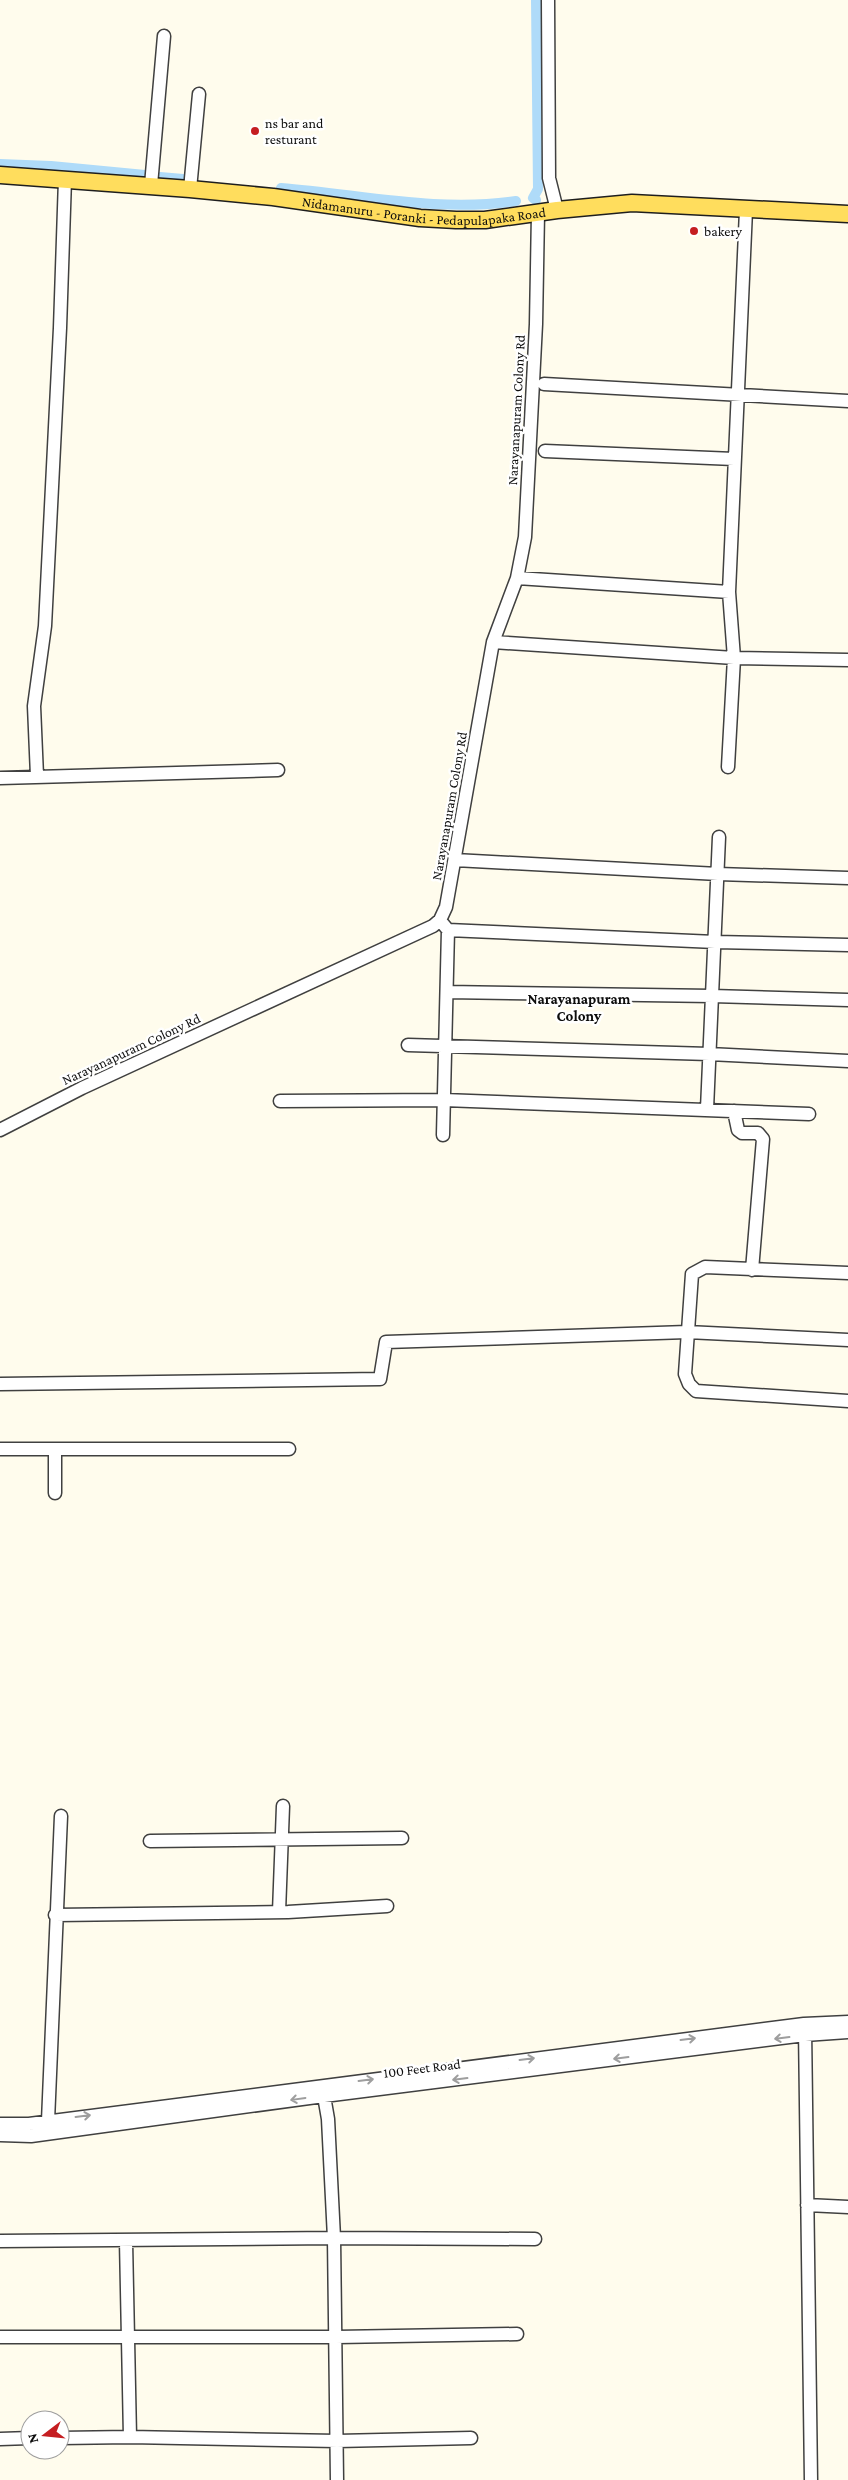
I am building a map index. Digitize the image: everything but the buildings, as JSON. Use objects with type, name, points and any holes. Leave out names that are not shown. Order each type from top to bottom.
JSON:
[{"type":"main road","name":"Nidamanuru - Poranki - Pedapulapaka Road","points":[[0,175],[273,197],[420,218],[485,220],[557,210],[632,203],[848,214]]},
{"type":"street","points":[[548,0],[549,178],[557,210]]},
{"type":"street","points":[[152,186],[164,36]]},
{"type":"street","points":[[190,189],[199,94]]},
{"type":"street","points":[[37,776],[34,706],[45,616],[60,328],[65,179]]},
{"type":"street","points":[[728,767],[734,658],[728,592],[746,210]]},
{"type":"street","name":"Narayanapuram Colony Rd","points":[[0,1130],[82,1088],[433,926],[444,925],[493,642],[517,578],[525,537],[536,324],[538,214]]},
{"type":"street","points":[[544,384],[848,401]]},
{"type":"street","points":[[545,451],[734,459]]},
{"type":"street","points":[[517,578],[728,592]]},
{"type":"street","points":[[493,642],[734,658],[848,660]]},
{"type":"street","points":[[0,778],[278,770]]},
{"type":"street","points":[[707,1109],[719,837]]},
{"type":"street","points":[[455,860],[718,874],[848,878]]},
{"type":"street","points":[[443,1135],[447,992],[444,925],[715,942],[848,945]]},
{"type":"street","points":[[447,992],[848,1000]]},
{"type":"street","points":[[408,1045],[708,1054],[848,1061]]},
{"type":"street","points":[[280,1100],[444,1100],[809,1114]]},
{"type":"street","points":[[734,1111],[738,1130],[742,1133],[760,1134],[763,1139],[752,1270]]},
{"type":"street","points":[[848,1273],[705,1267],[692,1274],[685,1374],[689,1384],[696,1391],[848,1401]]},
{"type":"street","points":[[0,1384],[380,1379],[386,1342],[687,1332],[848,1340]]},
{"type":"street","points":[[0,1449],[288,1449]]},
{"type":"street","points":[[55,1449],[55,1493]]},
{"type":"street","points":[[279,1912],[283,1806]]},
{"type":"street","points":[[48,2120],[55,1916],[61,1816]]},
{"type":"street","points":[[150,1841],[402,1838]]},
{"type":"street","points":[[55,1916],[279,1912],[387,1906]]},
{"type":"street","name":"100 Feet Road","points":[[0,2135],[31,2136],[805,2030],[848,2022]]},
{"type":"street","points":[[805,2030],[811,2480]]},
{"type":"street","name":"100 Feet Road","points":[[0,2124],[29,2124],[48,2120],[805,2030],[848,2032]]},
{"type":"street","points":[[324,2096],[328,2119],[334,2238],[337,2338],[337,2480]]},
{"type":"street","points":[[807,2205],[848,2207]]},
{"type":"street","points":[[0,2241],[334,2238],[536,2239]]},
{"type":"street","points":[[126,2241],[130,2336],[130,2437]]},
{"type":"street","points":[[0,2337],[337,2338],[518,2334]]},
{"type":"street","points":[[70,2438],[130,2437],[337,2441],[471,2438]]},
{"type":"street","points":[[0,2439],[20,2438]]},
{"type":"waterway","points":[[536,0],[538,189],[533,198],[536,200]]},
{"type":"waterway","points":[[0,164],[51,166],[145,175]]},
{"type":"waterway","points":[[160,177],[183,179]]},
{"type":"waterway","points":[[281,188],[428,204],[487,204],[516,201]]},
{"type":"place","name":"ns bar and resturant","points":[[255,131]]},
{"type":"place","name":"bakery","points":[[694,231]]},
{"type":"district","name":"Narayanapuram Colony","points":[[579,1008]]}]
